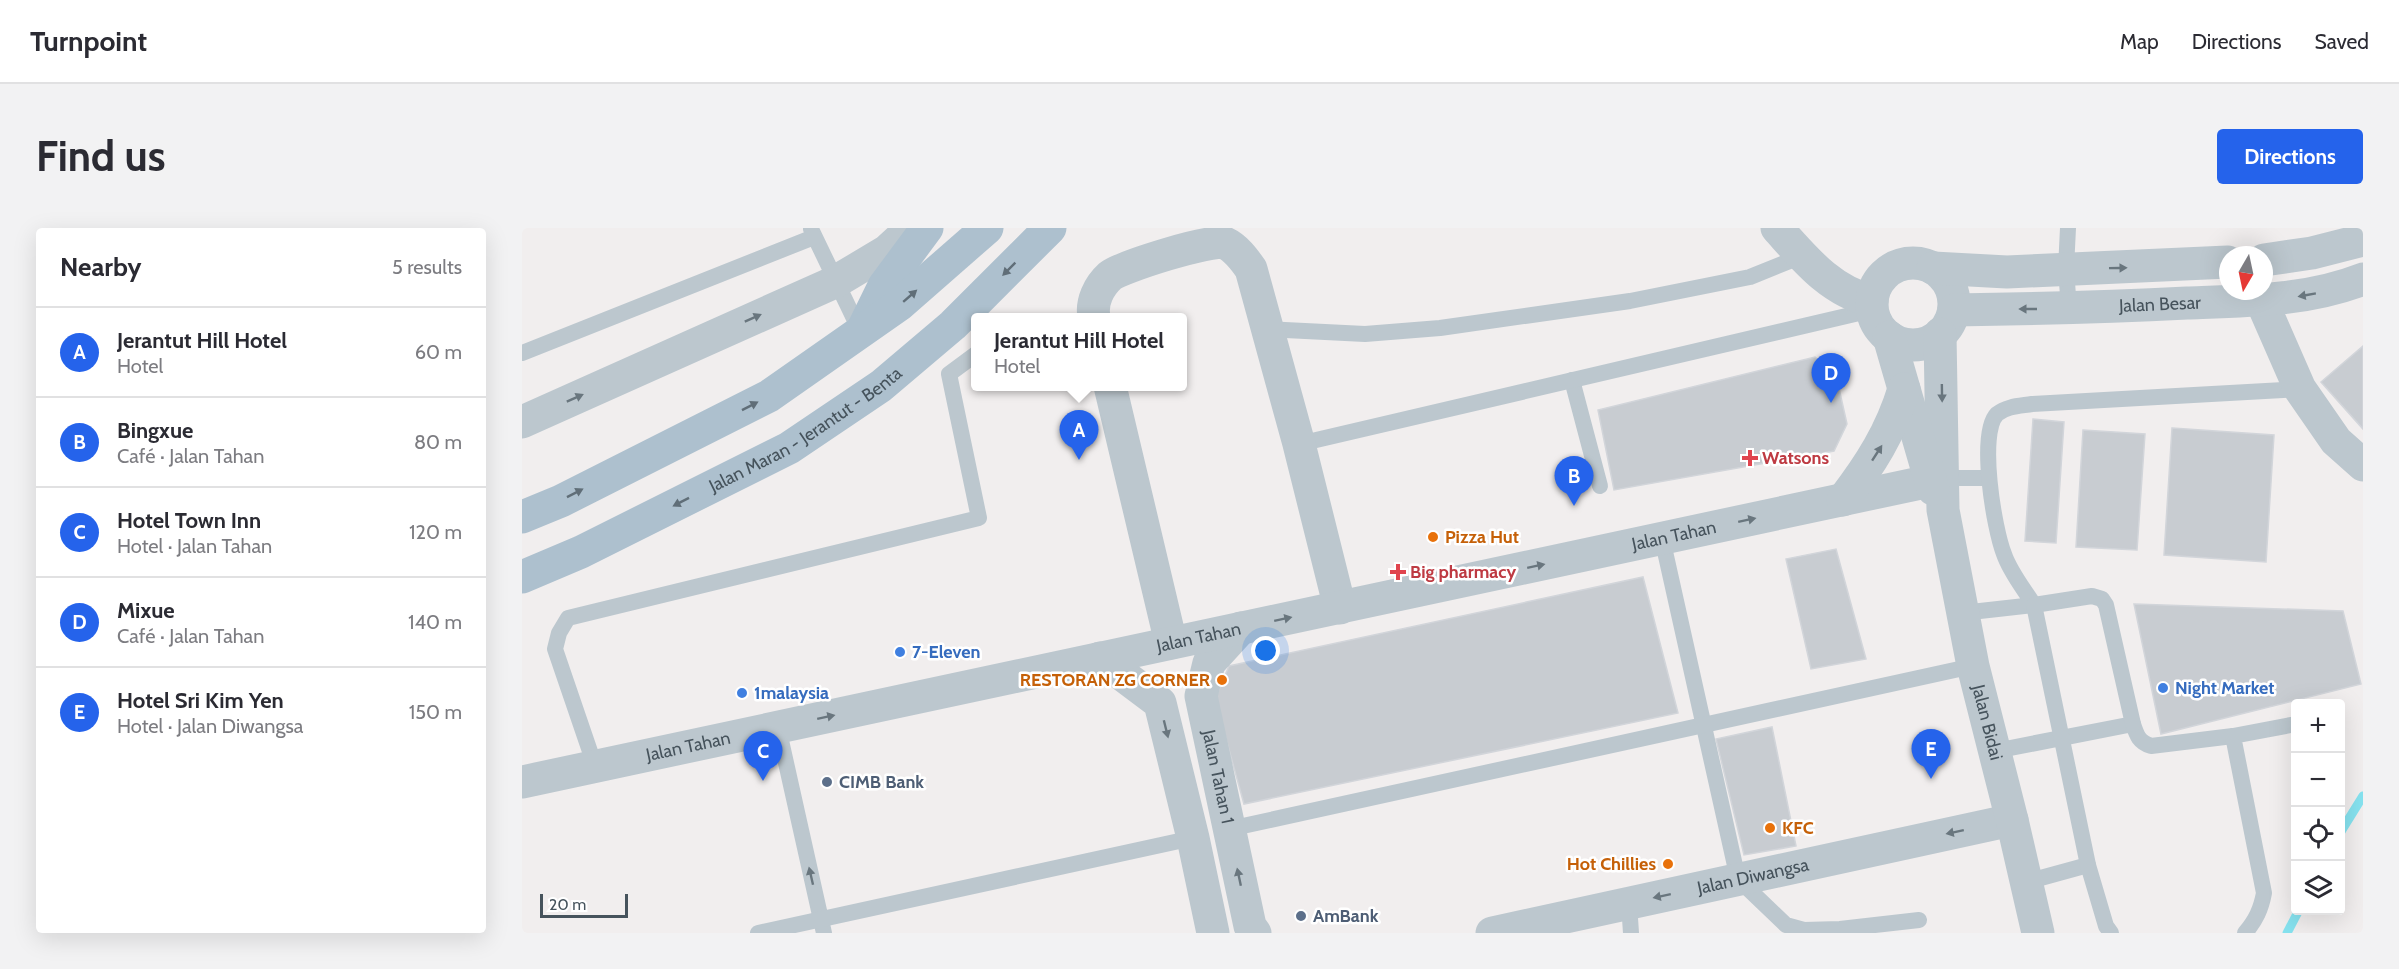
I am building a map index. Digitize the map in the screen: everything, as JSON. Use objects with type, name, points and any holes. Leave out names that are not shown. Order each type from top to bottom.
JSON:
[{"type":"main road","points":[[861,333],[884,286],[927,228]]},
{"type":"main road","points":[[522,517],[561,501],[769,396],[900,305],[987,228]]},
{"type":"main road","name":"Jalan Maran - Jerantut - Benta","points":[[522,577],[581,552],[789,448],[881,386],[953,325],[1050,228]]},
{"type":"street","points":[[522,422],[835,282],[887,251],[912,228]]},
{"type":"street","points":[[1777,228],[1810,263],[1861,276],[1876,295],[1880,328],[1889,337],[1901,343],[1915,345],[1929,342],[1947,322]]},
{"type":"street","points":[[2273,259],[2313,253],[2363,240]]},
{"type":"street","points":[[1091,313],[1098,289],[1112,275],[1141,262],[1209,243],[1224,242],[1240,253],[1251,269],[1268,328],[1340,608]]},
{"type":"street","points":[[1876,295],[1894,268],[1907,263],[1933,268],[2007,272],[2219,262]]},
{"type":"street","points":[[1933,268],[1950,286],[1954,298],[1947,322],[1939,490]]},
{"type":"street","name":"Jalan Besar","points":[[2273,299],[2302,296],[2343,287],[2363,279]]},
{"type":"street","points":[[2261,300],[2300,389],[2336,441],[2363,465]]},
{"type":"street","name":"Jalan Besar","points":[[1947,322],[2068,309],[2261,300]]},
{"type":"street","points":[[1889,337],[1904,389],[1939,490]]},
{"type":"street","points":[[1843,500],[1866,471],[1883,443],[1896,416],[1904,389]]},
{"type":"street","points":[[1111,391],[1171,643]]},
{"type":"street","name":"Jalan Tahan","points":[[522,782],[1843,500],[1939,490]]},
{"type":"street","name":"Jalan Bidai","points":[[1939,490],[1973,666],[2038,933]]},
{"type":"street","name":"Jalan Tahan 1","points":[[1241,628],[1209,663],[1201,696],[1250,926],[1255,933]]},
{"type":"street","name":"Jalan Tahan 1","points":[[1100,658],[1160,703],[1193,838],[1213,933]]},
{"type":"street","name":"Jalan Diwangsa","points":[[1492,933],[1630,918],[1738,879],[2012,820]]},
{"type":"lane","points":[[2068,228],[2066,269],[2068,309]]},
{"type":"lane","points":[[522,353],[812,232],[861,333]]},
{"type":"lane","points":[[1268,328],[1365,334],[1440,328],[1630,302],[1810,263]]},
{"type":"lane","points":[[1299,444],[1572,380],[1876,295]]},
{"type":"lane","points":[[595,766],[555,649],[559,633],[568,618],[979,518],[949,374],[971,357]]},
{"type":"lane","points":[[1572,380],[1600,486]]},
{"type":"lane","points":[[2111,933],[2106,926],[2088,865],[2064,739],[2034,605],[2004,555],[1993,511],[1989,478],[1990,435],[1995,416],[2007,408],[2032,404],[2300,389]]},
{"type":"lane","points":[[1939,490],[1989,478]]},
{"type":"lane","points":[[1662,538],[1738,879],[1786,925],[1804,930],[1840,929],[1919,920]]},
{"type":"lane","points":[[1962,613],[2092,596],[2102,599],[2106,605],[2133,724],[2137,737],[2142,743],[2151,746],[2233,736],[2291,725]]},
{"type":"lane","points":[[1229,829],[1973,666]]},
{"type":"lane","points":[[1995,751],[2133,724]]},
{"type":"lane","points":[[778,728],[822,926]]},
{"type":"lane","points":[[2233,736],[2264,893],[2261,908],[2245,933]]},
{"type":"lane","points":[[758,933],[822,926],[1193,838]]},
{"type":"lane","points":[[2026,882],[2088,865]]},
{"type":"building","points":[[2363,346],[2363,429],[2321,382]]},
{"type":"building","points":[[1815,357],[1836,375],[1847,424],[1834,451],[1614,490],[1598,410]]},
{"type":"building","points":[[2033,419],[2064,422],[2056,543],[2025,541]]},
{"type":"building","points":[[2172,428],[2274,435],[2266,562],[2164,555]]},
{"type":"building","points":[[2083,430],[2145,434],[2137,550],[2076,547]]},
{"type":"building","points":[[1836,549],[1866,659],[1811,669],[1786,559]]},
{"type":"building","points":[[1643,577],[1678,713],[1244,804],[1215,699],[1229,666]]},
{"type":"building","points":[[2134,604],[2343,611],[2361,684],[2301,699],[2291,699],[2291,702],[2161,734]]},
{"type":"building","points":[[1772,727],[1796,846],[1744,855],[1716,739]]},
{"type":"waterway","points":[[2345,825],[2363,796]]},
{"type":"waterway","points":[[2287,933],[2296,915]]},
{"type":"place","name":"Mixue","points":[[1831,403]]},
{"type":"place","name":"Watsons","points":[[1750,458]]},
{"type":"place","name":"Jerantut Hill Hotel","points":[[1079,460]]},
{"type":"place","name":"Bingxue","points":[[1574,506]]},
{"type":"place","name":"Pizza Hut","points":[[1433,537]]},
{"type":"place","name":"Big pharmacy","points":[[1398,572]]},
{"type":"place","name":"7-Eleven","points":[[900,652]]},
{"type":"place","name":"RESTORAN ZG CORNER","points":[[1222,680]]},
{"type":"place","name":"Night Market","points":[[2163,688]]},
{"type":"place","name":"1malaysia","points":[[742,693]]},
{"type":"place","name":"Hotel Sri Kim Yen","points":[[1931,779]]},
{"type":"place","name":"Hotel Town Inn","points":[[763,781]]},
{"type":"place","name":"CIMB Bank","points":[[827,782]]},
{"type":"place","name":"KFC","points":[[1770,828]]},
{"type":"place","name":"Hot Chillies","points":[[1668,864]]},
{"type":"place","name":"AmBank","points":[[1301,916]]}]
